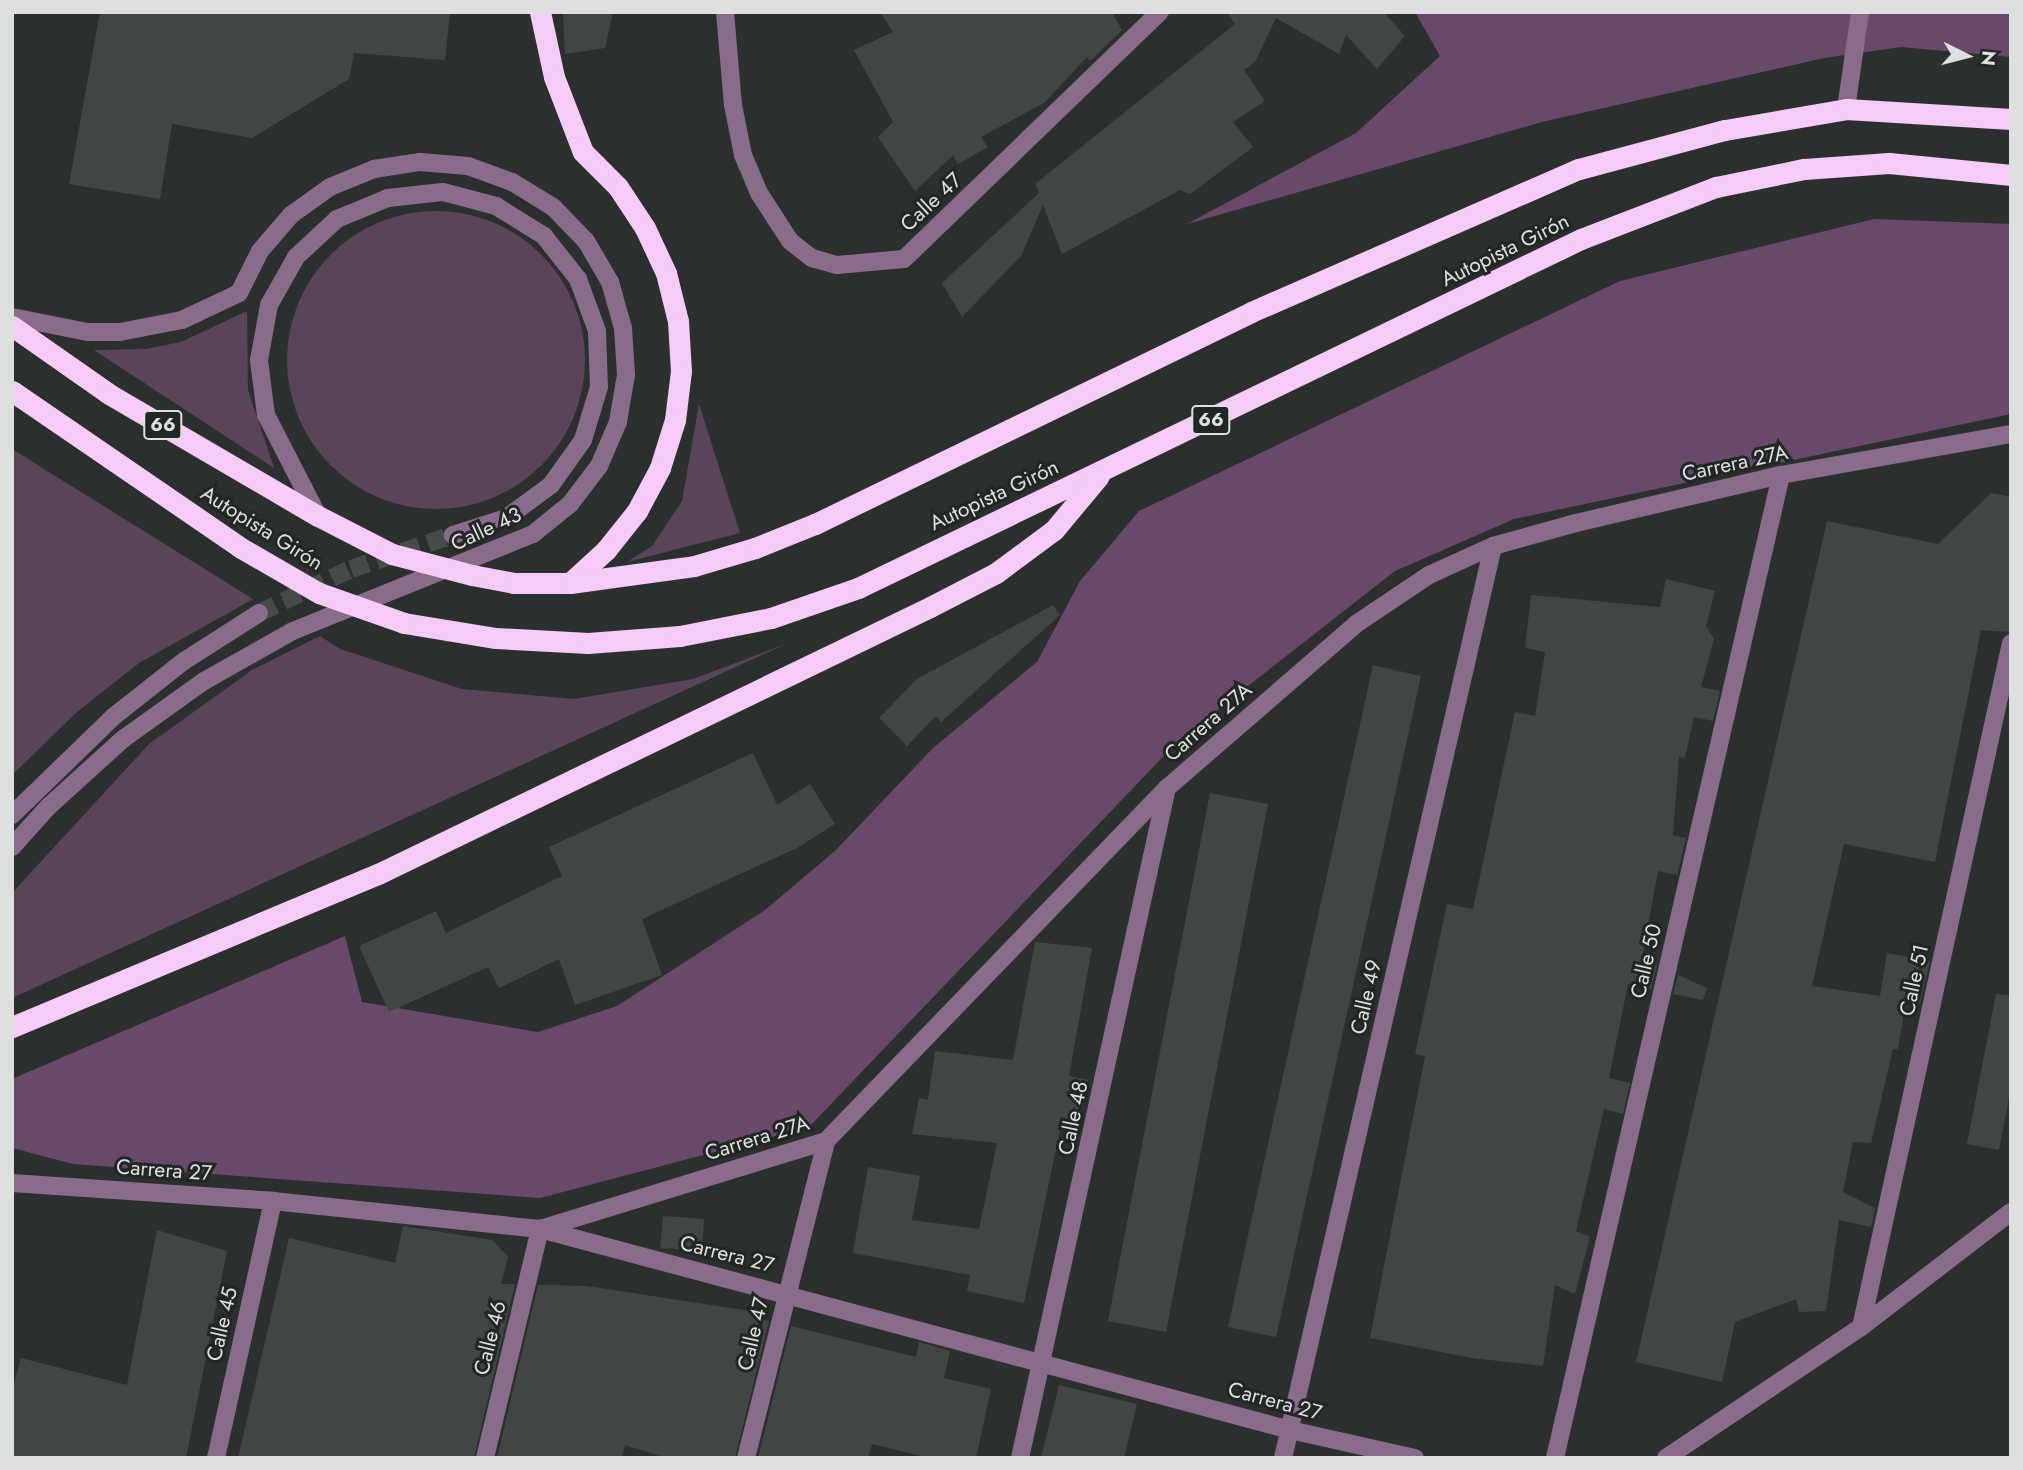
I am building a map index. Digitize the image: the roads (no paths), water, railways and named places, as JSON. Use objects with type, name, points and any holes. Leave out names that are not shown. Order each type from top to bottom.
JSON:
[{"type":"highway","points":[[540,12],[554,77],[583,152],[618,187],[646,228],[666,273],[678,321],[681,371],[675,420],[654,479],[637,512],[607,550],[569,583]]},
{"type":"highway","name":"Autopista Girón","points":[[12,326],[109,394],[318,516],[392,554],[514,583],[569,583],[694,566],[815,524],[1251,312],[1579,169],[1725,130],[1846,109],[2011,119]]},
{"type":"highway","name":"Autopista Girón","points":[[12,391],[241,548],[319,593],[404,623],[496,638],[588,643],[680,636],[771,618],[858,588],[1581,239],[1716,187],[1804,169],[1889,163],[2011,175]]},
{"type":"highway","points":[[12,1027],[378,874],[930,607],[996,573],[1054,530],[1102,471]]},
{"type":"street","name":"Calle 47","points":[[724,12],[733,105],[743,155],[759,194],[790,240],[812,258],[837,265],[904,259],[1160,12]]},
{"type":"street","points":[[1846,109],[1860,12]]},
{"type":"street","name":"Calle 43","points":[[12,317],[88,332],[120,332],[182,320],[239,293],[260,251],[291,215],[330,187],[374,169],[421,162],[468,166],[512,182],[553,207],[586,241],[610,282],[617,305],[623,328],[626,375],[618,422],[599,466],[570,504],[533,534],[291,632],[204,681],[123,739],[48,807],[12,847]]},
{"type":"street","name":"Calle 43","points":[[318,516],[266,415],[259,360],[269,306],[296,257],[337,219],[388,198],[443,192],[496,206],[544,236],[578,279],[597,331],[599,387],[583,440],[551,485],[506,518],[453,535]]},
{"type":"street","name":"Carrera 27A","points":[[540,1229],[826,1141],[1167,788],[1356,624],[1429,575],[1493,545],[1781,475],[2011,434]]},
{"type":"street","name":"Calle 50","points":[[1555,1458],[1781,475]]},
{"type":"street","name":"Calle 49","points":[[1283,1458],[1493,545]]},
{"type":"street","points":[[12,816],[113,717],[184,662],[259,613]]},
{"type":"street","name":"Calle 51","points":[[1861,1327],[2011,643]]},
{"type":"street","name":"Calle 48","points":[[1020,1458],[1044,1362],[1167,788]]},
{"type":"street","name":"Calle 47","points":[[747,1458],[786,1292],[826,1141]]},
{"type":"street","name":"Carrera 27","points":[[12,1184],[273,1200],[540,1229],[786,1292],[1290,1430],[1415,1458]]},
{"type":"street","name":"Calle 45","points":[[216,1458],[273,1200]]},
{"type":"street","points":[[1666,1458],[1861,1327],[2011,1212]]},
{"type":"street","name":"Calle 46","points":[[485,1458],[540,1229]]},
{"type":"tunnel","points":[[259,613],[351,569],[453,535]]}]
